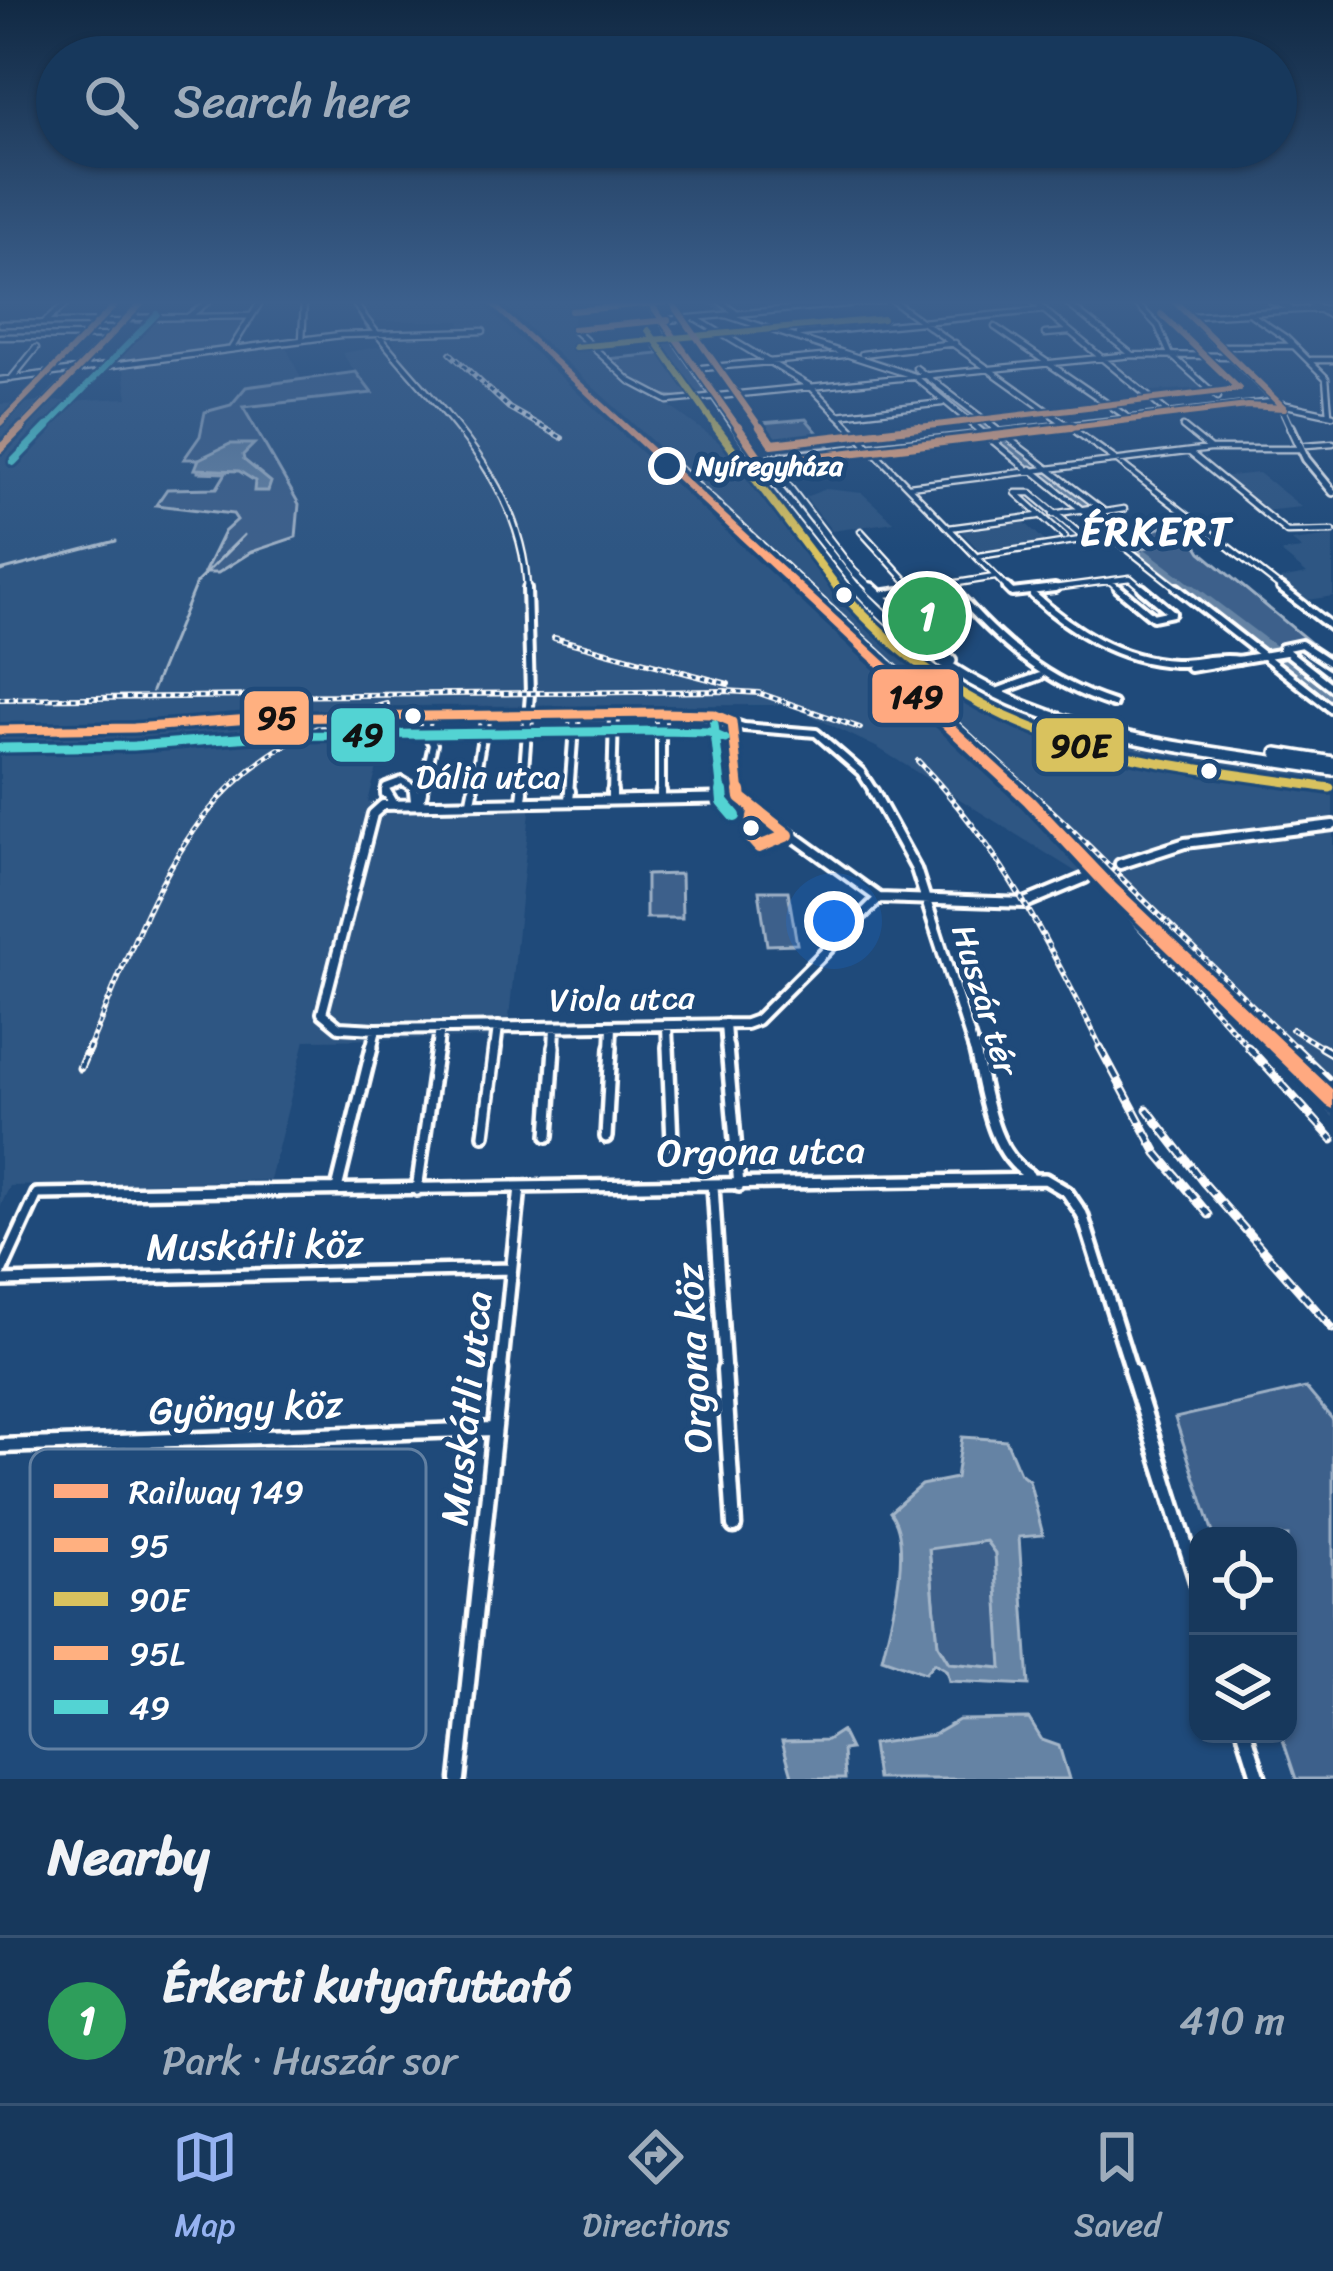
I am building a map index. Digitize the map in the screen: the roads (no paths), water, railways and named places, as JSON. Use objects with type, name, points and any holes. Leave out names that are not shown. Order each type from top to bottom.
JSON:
[{"type":"main road","points":[[712,384],[766,459],[814,538],[953,671],[1034,712],[1111,734],[1333,766]]},
{"type":"main road","points":[[712,384],[721,397]]},
{"type":"main road","points":[[872,596],[956,666],[999,691],[1099,724],[1333,766]]},
{"type":"street","points":[[0,449],[63,384]]},
{"type":"street","points":[[421,384],[484,457],[526,560],[529,716],[522,800]]},
{"type":"street","points":[[637,384],[661,398],[721,397],[836,384]]},
{"type":"street","points":[[806,384],[1012,593],[1130,578],[1172,613],[1153,617],[1110,581]]},
{"type":"street","points":[[928,384],[984,435],[1102,509]]},
{"type":"street","points":[[933,384],[1003,433],[1036,469],[1113,535],[1333,710]]},
{"type":"street","points":[[1012,384],[1333,628]]},
{"type":"street","points":[[1080,384],[1127,417]]},
{"type":"street","points":[[1133,384],[1167,412]]},
{"type":"street","points":[[1204,384],[1218,397]]},
{"type":"street","points":[[1256,384],[1333,492]]},
{"type":"street","points":[[766,459],[1167,412],[1274,404],[1331,414],[1328,384]]},
{"type":"street","points":[[836,415],[944,402]]},
{"type":"street","points":[[1067,425],[1274,404]]},
{"type":"street","points":[[1183,428],[1210,449]]},
{"type":"street","points":[[908,486],[1188,451],[1333,443]]},
{"type":"street","points":[[1188,451],[1287,532],[1331,533]]},
{"type":"street","points":[[1065,537],[1016,493],[1029,492],[1086,539]]},
{"type":"street","points":[[949,528],[1083,509],[1124,509]]},
{"type":"street","points":[[861,530],[914,589]]},
{"type":"street","points":[[978,556],[1113,535]]},
{"type":"street","points":[[872,596],[996,577]]},
{"type":"street","points":[[949,584],[988,629],[1040,676],[1071,693],[1113,704]]},
{"type":"street","points":[[1032,594],[1063,622],[1112,651],[1179,663],[1214,656],[1239,660]]},
{"type":"street","points":[[1333,664],[1301,644],[1282,648],[1333,688]]},
{"type":"street","points":[[1190,668],[1285,652]]},
{"type":"street","points":[[999,691],[1040,676]]},
{"type":"street","points":[[661,713],[661,799]]},
{"type":"street","points":[[568,800],[575,714]]},
{"type":"street","points":[[611,800],[614,714]]},
{"type":"street","points":[[0,730],[134,728],[263,718],[712,714],[745,727],[810,730],[825,736],[885,805],[928,901],[1025,902],[1085,878]]},
{"type":"street","points":[[471,801],[486,715]]},
{"type":"street","points":[[418,801],[434,744],[424,730],[427,716]]},
{"type":"street","points":[[732,722],[741,798],[879,898]]},
{"type":"street","points":[[392,801],[385,796],[386,787],[402,781],[414,788],[418,801]]},
{"type":"street","name":"Dália utca","points":[[322,1013],[373,814],[392,801],[741,798]]},
{"type":"street","points":[[1120,864],[1185,843],[1333,825]]},
{"type":"street","name":"Huszár tér","points":[[879,898],[928,901],[1001,1148],[1012,1165],[1033,1177]]},
{"type":"street","name":"Viola utca","points":[[322,1013],[339,1028],[376,1029],[667,1026],[757,1020],[879,898]]},
{"type":"street","points":[[725,1024],[739,1186]]},
{"type":"street","points":[[606,1137],[612,1026]]},
{"type":"street","points":[[667,1026],[671,1142]]},
{"type":"street","points":[[484,1135],[499,1027]]},
{"type":"street","points":[[548,1136],[555,1027]]},
{"type":"street","points":[[417,1190],[440,1028]]},
{"type":"street","points":[[338,1189],[376,1029]]},
{"type":"street","points":[[1033,1177],[1059,1184],[1082,1214],[1189,1555]]},
{"type":"street","name":"Orgona utca","points":[[0,1278],[37,1194],[739,1186],[1033,1177]]},
{"type":"street","name":"Orgona köz","points":[[713,1186],[734,1526]]},
{"type":"street","name":"Muskátli utca","points":[[458,1779],[520,1187]]},
{"type":"street","name":"Muskátli köz","points":[[0,1278],[511,1269]]},
{"type":"street","name":"Gyöngy köz","points":[[0,1445],[493,1429]]},
{"type":"street","points":[[1248,1743],[1259,1779]]},
{"type":"waterway","points":[[927,384],[985,429]]},
{"type":"waterway","points":[[999,439],[1085,506]]},
{"type":"waterway","points":[[152,691],[196,583],[244,535]]},
{"type":"waterway","points":[[0,571],[116,541]]},
{"type":"waterway","points":[[1145,553],[1195,591]]},
{"type":"waterway","points":[[1191,588],[1333,695]]},
{"type":"railway","points":[[483,384],[509,408],[562,438]]},
{"type":"railway","points":[[575,384],[661,465]]},
{"type":"railway","points":[[679,467],[1063,821],[1298,1050]]},
{"type":"railway","points":[[554,638],[728,684]]},
{"type":"railway","points":[[0,699],[725,691],[759,693],[860,728]]},
{"type":"railway","points":[[88,1050],[163,881],[226,791],[269,755],[322,726],[387,704]]},
{"type":"railway","points":[[918,761],[999,862],[1102,1050]]},
{"type":"railway","points":[[1114,899],[1251,1050]]},
{"type":"railway","points":[[1292,1029],[1324,1048]]},
{"type":"railway","points":[[80,1068],[89,1047]]},
{"type":"railway","points":[[1100,1047],[1157,1153],[1209,1215]]},
{"type":"railway","points":[[1248,1047],[1333,1140]]},
{"type":"railway","points":[[1295,1047],[1333,1084]]},
{"type":"railway","points":[[1324,1048],[1333,1054]]},
{"type":"railway","points":[[1147,1109],[1203,1182],[1333,1329]]},
{"type":"rail line","name":"149","points":[[579,384],[1029,801],[1111,888],[1333,1101]]},
{"type":"place","name":"Nyíregyháza","points":[[667,466]]},
{"type":"place","name":"Érkerti kutyafuttató","points":[[927,616]]},
{"type":"district","name":"ÉRKERT","points":[[1157,531]]}]
